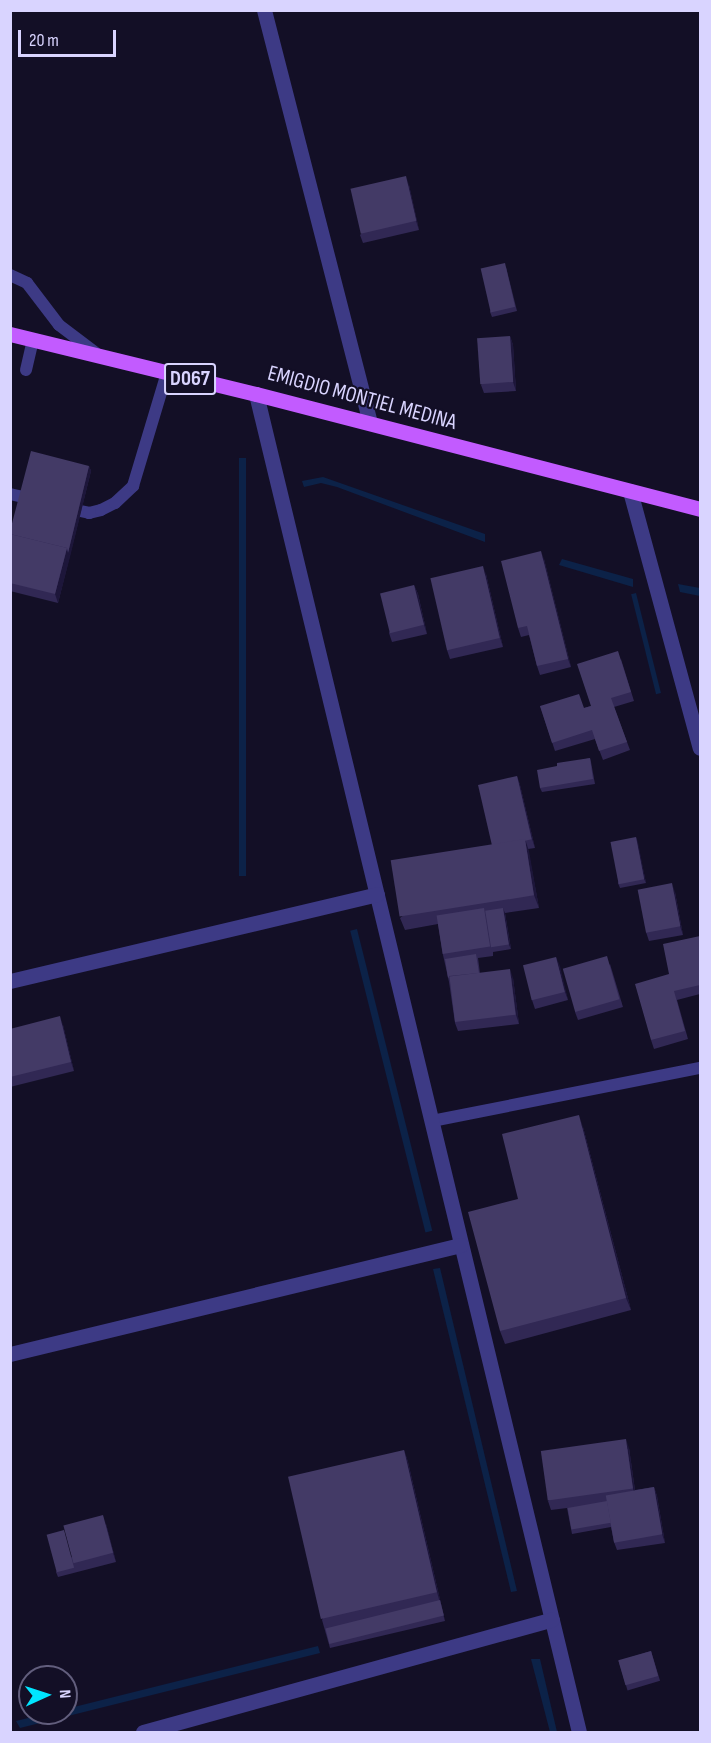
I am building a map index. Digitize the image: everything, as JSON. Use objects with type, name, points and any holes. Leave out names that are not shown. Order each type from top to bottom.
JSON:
[{"type":"main road","name":"EMIGDIO MONTIEL MEDINA","points":[[10,334],[256,394],[700,509]]},
{"type":"street","points":[[264,10],[370,423]]},
{"type":"street","points":[[256,394],[579,1732]]},
{"type":"street","points":[[630,491],[700,748]]},
{"type":"street","points":[[10,981],[377,894]]},
{"type":"street","points":[[10,1354],[462,1245]]},
{"type":"street","points":[[143,1732],[552,1619]]},
{"type":"lane","points":[[10,275],[27,284],[59,325],[105,359]]},
{"type":"lane","points":[[26,370],[33,340]]},
{"type":"lane","points":[[10,494],[89,513],[115,503],[133,486],[167,373]]},
{"type":"lane","points":[[432,1121],[700,1068]]},
{"type":"water","points":[[239,458],[246,458],[246,876],[239,876]]},
{"type":"water","points":[[323,477],[485,534],[485,542],[337,487],[321,483],[304,487],[302,481]]},
{"type":"water","points":[[562,559],[633,579],[633,587],[559,565]]},
{"type":"water","points":[[678,584],[700,588],[700,596],[680,592]]},
{"type":"water","points":[[636,593],[661,693],[656,694],[631,594]]},
{"type":"water","points":[[357,929],[432,1231],[425,1232],[350,931]]},
{"type":"water","points":[[440,1268],[517,1591],[511,1592],[433,1269]]},
{"type":"water","points":[[318,1646],[320,1653],[78,1714],[78,1706]]},
{"type":"water","points":[[531,1659],[540,1659],[557,1732],[550,1732]]},
{"type":"building","points":[[406,176],[416,221],[361,234],[350,189]]},
{"type":"building","points":[[505,263],[515,307],[491,312],[481,269]]},
{"type":"building","points":[[510,336],[513,382],[480,384],[477,338]]},
{"type":"building","points":[[31,451],[89,466],[68,553],[67,548],[10,534]]},
{"type":"building","points":[[10,534],[67,548],[55,594],[10,583]]},
{"type":"building","points":[[541,551],[568,659],[537,666],[527,626],[518,628],[501,561]]},
{"type":"building","points":[[483,566],[500,638],[447,650],[430,578]]},
{"type":"building","points":[[414,585],[424,625],[390,633],[380,593]]},
{"type":"building","points":[[618,651],[631,692],[611,698],[627,742],[599,751],[592,730],[552,743],[540,706],[579,694],[584,708],[591,706],[577,664]]},
{"type":"building","points":[[590,758],[593,779],[540,788],[537,770],[557,766],[557,763]]},
{"type":"building","points":[[517,776],[532,839],[493,848],[478,785]]},
{"type":"building","points":[[636,837],[644,879],[619,884],[610,842]]},
{"type":"building","points":[[525,839],[534,895],[400,917],[391,860]]},
{"type":"building","points":[[672,883],[680,926],[646,933],[638,890]]},
{"type":"building","points":[[484,908],[490,947],[443,954],[437,916]]},
{"type":"building","points":[[503,908],[509,945],[491,947],[485,911]]},
{"type":"building","points":[[700,936],[700,985],[674,991],[685,1031],[651,1040],[635,984],[669,974],[663,944]]},
{"type":"building","points":[[476,954],[479,973],[449,976],[448,978],[445,959]]},
{"type":"building","points":[[607,956],[619,999],[575,1012],[563,969]]},
{"type":"building","points":[[556,957],[565,992],[532,1000],[523,965]]},
{"type":"building","points":[[510,969],[516,1015],[455,1022],[449,976]]},
{"type":"building","points":[[60,1016],[71,1062],[10,1077],[10,1029]]},
{"type":"building","points":[[579,1115],[626,1298],[500,1331],[468,1212],[518,1199],[502,1134]]},
{"type":"building","points":[[626,1439],[633,1489],[548,1500],[541,1451]]},
{"type":"building","points":[[404,1450],[437,1592],[321,1619],[288,1477]]},
{"type":"building","points":[[654,1487],[662,1534],[614,1543],[606,1496]]},
{"type":"building","points":[[607,1501],[611,1523],[571,1530],[568,1508]]},
{"type":"building","points":[[103,1515],[113,1553],[73,1563],[63,1526]]},
{"type":"building","points":[[64,1530],[74,1568],[57,1572],[47,1535]]},
{"type":"building","points":[[440,1600],[444,1616],[329,1644],[326,1629]]},
{"type":"building","points":[[651,1651],[658,1676],[625,1685],[618,1660]]}]
